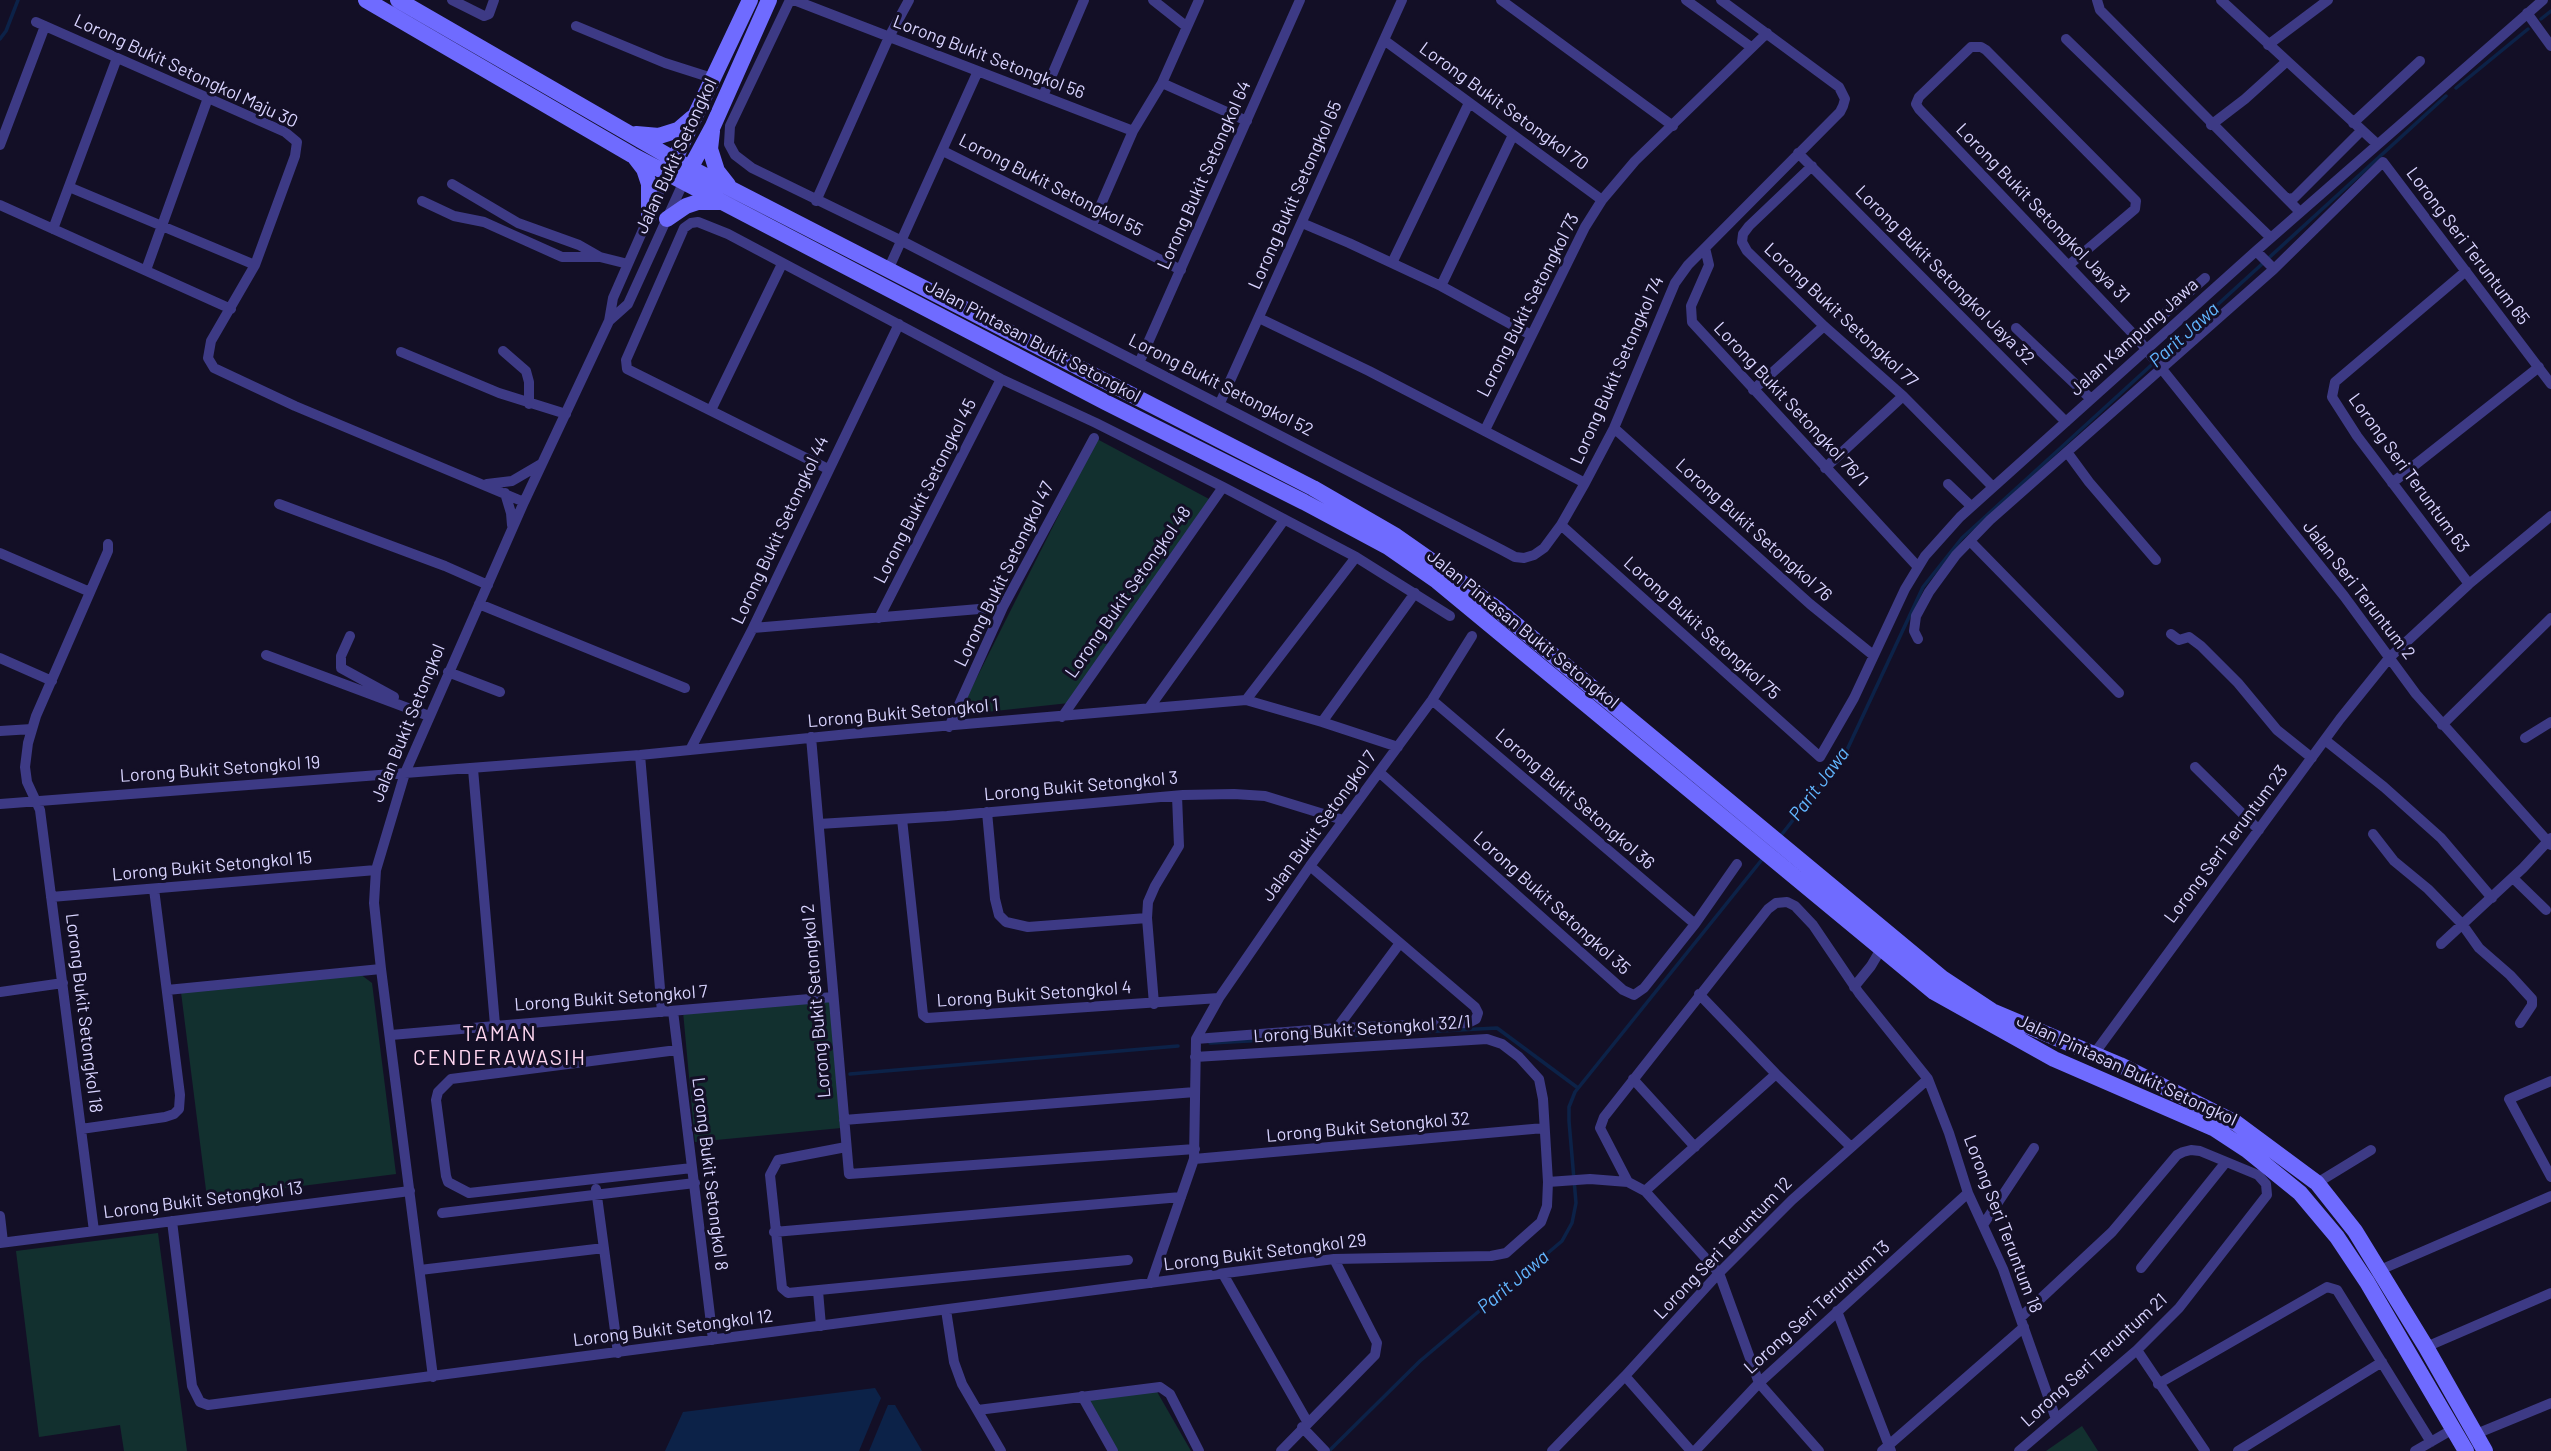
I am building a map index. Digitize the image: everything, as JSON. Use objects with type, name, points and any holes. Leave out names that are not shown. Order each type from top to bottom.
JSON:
[{"type":"main road","name":"Jalan Pintasan Bukit Setongkol","points":[[366,0],[632,155],[687,175],[1111,405],[1388,547],[1437,581],[1934,992],[2054,1059],[2215,1129],[2247,1150],[2300,1193],[2337,1237],[2441,1404],[2466,1451]]},
{"type":"main road","name":"Jalan Pintasan Bukit Setongkol","points":[[398,0],[620,128],[671,167]]},
{"type":"main road","name":"Jalan Bukit Setongkol","points":[[671,167],[750,0]]},
{"type":"main road","name":"Jalan Bukit Setongkol","points":[[687,175],[713,125],[769,0]]},
{"type":"main road","points":[[620,128],[639,135],[659,136],[678,130],[693,117]]},
{"type":"main road","points":[[667,219],[676,211],[698,202],[727,196],[710,149],[713,125]]},
{"type":"main road","points":[[632,155],[644,169],[649,184],[649,216]]},
{"type":"main road","name":"Jalan Pintasan Bukit Setongkol","points":[[727,196],[890,266],[1313,488],[1396,536],[1496,608],[1942,978],[1992,1011],[2120,1065],[2236,1123],[2317,1183],[2356,1231],[2485,1450]]},
{"type":"main road","points":[[2117,1086],[2115,1075],[2120,1065]]},
{"type":"main road","points":[[2441,1404],[2448,1432],[2458,1451]]},
{"type":"street","points":[[453,0],[484,16],[489,14],[494,0]]},
{"type":"street","name":"Lorong Bukit Setongkol 56","points":[[792,0],[1133,131]]},
{"type":"street","name":"Lorong Bukit Setongkol 52","points":[[792,0],[730,126],[729,144],[735,155],[765,175],[900,245],[1220,404],[1515,557],[1524,558]]},
{"type":"street","points":[[816,201],[909,0]]},
{"type":"street","points":[[1043,96],[1083,3],[1069,0]]},
{"type":"street","points":[[1153,0],[1187,27]]},
{"type":"street","points":[[1092,225],[1133,131],[1162,83],[1199,0]]},
{"type":"street","name":"Lorong Bukit Setongkol 64","points":[[1139,363],[1300,0]]},
{"type":"street","name":"Lorong Bukit Setongkol 65","points":[[1220,404],[1402,0]]},
{"type":"street","points":[[1501,0],[1673,126]]},
{"type":"street","points":[[1686,0],[1751,47]]},
{"type":"street","points":[[1721,0],[1767,33]]},
{"type":"street","points":[[2221,0],[2377,144]]},
{"type":"street","points":[[2268,45],[2328,0]]},
{"type":"street","name":"Jalan Kampung Jawa","points":[[1918,639],[1914,631],[1920,609],[1943,573],[1990,520],[2067,452],[2155,358],[2259,254],[2271,238],[2543,0]]},
{"type":"street","points":[[2096,2],[2211,125],[2300,212]]},
{"type":"street","points":[[2527,13],[2551,46]]},
{"type":"street","points":[[2541,31],[2551,23]]},
{"type":"street","name":"Lorong Bukit Setongkol Maju 30","points":[[0,145],[41,24],[285,132],[297,142],[295,156],[255,265],[211,341],[208,358],[214,368],[295,406],[484,484]]},
{"type":"street","points":[[576,26],[665,63],[712,78]]},
{"type":"street","name":"Lorong Bukit Setongkol 73","points":[[1485,430],[1585,227],[1602,200],[1635,161],[1767,33]]},
{"type":"street","name":"Lorong Bukit Setongkol 74","points":[[1524,558],[1544,548],[1561,525],[1585,483],[1614,428],[1670,293],[1681,274],[1840,112],[1845,99],[1839,88],[1767,33]]},
{"type":"street","points":[[2066,39],[2271,238]]},
{"type":"street","name":"Lorong Bukit Setongkol 70","points":[[1384,40],[1602,200]]},
{"type":"street","name":"Lorong Bukit Setongkol Jaya 31","points":[[2069,265],[2136,205],[2136,201],[1984,48],[1971,47],[1916,104],[2155,358]]},
{"type":"street","points":[[53,229],[117,58]]},
{"type":"street","points":[[2287,199],[2294,198],[2420,61]]},
{"type":"street","points":[[2211,125],[2286,62]]},
{"type":"street","points":[[890,266],[978,71]]},
{"type":"street","points":[[1162,83],[1247,121]]},
{"type":"street","points":[[146,271],[208,98]]},
{"type":"street","points":[[1392,263],[1469,103]]},
{"type":"street","points":[[1441,286],[1513,135]]},
{"type":"street","name":"Lorong Bukit Setongkol 55","points":[[943,150],[1181,270]]},
{"type":"street","name":"Lorong Bukit Setongkol Jaya 32","points":[[1798,153],[2066,422]]},
{"type":"street","name":"Jalan Kampung Jawa","points":[[1820,757],[1854,698],[1890,619],[1918,567],[1971,506],[2091,399],[2155,358],[2274,269],[2383,162]]},
{"type":"street","name":"Lorong Seri Teruntum 65","points":[[2383,162],[2551,384]]},
{"type":"street","name":"Lorong Bukit Setongkol 77","points":[[1812,166],[1749,226],[1743,234],[1742,242],[1747,251],[1824,326],[1903,396],[1992,486]]},
{"type":"street","name":"Jalan Bukit Setongkol","points":[[433,1377],[381,969],[374,903],[376,870],[405,773],[541,464],[609,321],[613,298],[671,167]]},
{"type":"street","name":"Jalan Bukit Setongkol","points":[[609,321],[628,304],[687,175]]},
{"type":"street","points":[[452,184],[518,223],[570,242],[600,257],[628,264]]},
{"type":"street","points":[[69,187],[255,265]]},
{"type":"street","points":[[422,201],[454,216],[484,222],[562,257],[600,257]]},
{"type":"street","points":[[0,205],[231,309]]},
{"type":"street","points":[[828,469],[627,369],[626,360],[684,228],[691,223],[698,222],[728,233],[1001,379],[1223,487],[1356,557],[1450,616]]},
{"type":"street","points":[[1302,223],[1441,286],[1531,335]]},
{"type":"street","name":"Lorong Bukit Setongkol 76/1","points":[[1705,248],[1709,265],[1691,306],[1692,322],[1918,567]]},
{"type":"street","points":[[2259,254],[2274,269]]},
{"type":"street","points":[[712,410],[782,264]]},
{"type":"street","name":"Lorong Seri Teruntum 63","points":[[2466,271],[2335,382],[2332,397],[2357,436],[2469,584]]},
{"type":"street","name":"Jalan Kampung Jawa","points":[[2137,338],[2205,278]]},
{"type":"street","points":[[1259,318],[1485,430],[1585,483]]},
{"type":"street","name":"Lorong Bukit Setongkol 44","points":[[690,751],[753,628],[899,324]]},
{"type":"street","points":[[1753,390],[1824,326]]},
{"type":"street","points":[[2016,328],[2091,399]]},
{"type":"street","points":[[503,351],[526,371],[528,404]]},
{"type":"street","points":[[401,352],[528,404],[566,414]]},
{"type":"street","name":"Jalan Seri Teruntum 2","points":[[2155,358],[2442,725],[2550,841]]},
{"type":"street","points":[[2392,483],[2539,368]]},
{"type":"street","name":"Lorong Bukit Setongkol 45","points":[[880,618],[1001,379]]},
{"type":"street","points":[[1825,468],[1903,396]]},
{"type":"street","name":"Lorong Bukit Setongkol 47","points":[[949,727],[1003,607],[1111,405]]},
{"type":"street","name":"Lorong Bukit Setongkol 76","points":[[1614,428],[1801,596],[1873,655]]},
{"type":"street","points":[[2067,452],[2089,482],[2156,560]]},
{"type":"street","points":[[484,484],[512,481],[541,464]]},
{"type":"street","points":[[484,484],[524,502]]},
{"type":"street","points":[[1948,484],[1971,506]]},
{"type":"street","name":"Lorong Bukit Setongkol 48","points":[[1062,717],[1223,487]]},
{"type":"street","points":[[505,493],[513,528]]},
{"type":"street","points":[[279,504],[445,566],[488,585]]},
{"type":"street","name":"Lorong Seri Teruntum 23","points":[[2094,1054],[2325,740],[2390,657],[2469,584],[2551,516]]},
{"type":"street","points":[[1149,708],[1284,520]]},
{"type":"street","name":"Lorong Bukit Setongkol 75","points":[[1561,525],[1820,757]]},
{"type":"street","points":[[1970,541],[2119,693]]},
{"type":"street","name":"Lorong Bukit Setongkol 18","points":[[94,1231],[37,801],[25,774],[32,729],[108,551],[108,544]]},
{"type":"street","points":[[0,553],[90,593]]},
{"type":"street","points":[[1246,701],[1356,557]]},
{"type":"street","points":[[1322,722],[1415,593]]},
{"type":"street","points":[[479,604],[685,688]]},
{"type":"street","points":[[753,628],[1003,607]]},
{"type":"street","points":[[2442,725],[2551,618]]},
{"type":"street","points":[[2171,634],[2179,640],[2189,637],[2201,646],[2238,683],[2277,730],[2312,758]]},
{"type":"street","points":[[350,636],[341,656],[341,668],[411,704],[417,712]]},
{"type":"street","name":"Jalan Bukit Setongkol 7","points":[[1196,1039],[1219,998],[1310,866],[1432,700],[1472,636]]},
{"type":"street","points":[[266,655],[429,716]]},
{"type":"street","points":[[0,658],[52,681]]},
{"type":"street","points":[[449,672],[500,692]]},
{"type":"street","name":"Lorong Bukit Setongkol 36","points":[[1432,700],[1695,924]]},
{"type":"street","name":"Lorong Bukit Setongkol 1","points":[[405,773],[690,751],[811,737],[1246,701],[1398,747]]},
{"type":"street","points":[[2525,738],[2551,722]]},
{"type":"street","points":[[0,731],[32,729]]},
{"type":"street","name":"Lorong Bukit Setongkol 2","points":[[811,737],[844,1120],[1195,1092]]},
{"type":"street","points":[[2325,740],[2384,787],[2441,838],[2492,898]]},
{"type":"street","name":"Lorong Bukit Setongkol 8","points":[[640,755],[668,1012],[677,1050],[713,1340]]},
{"type":"street","points":[[2195,767],[2259,830]]},
{"type":"street","points":[[473,769],[495,1025]]},
{"type":"street","name":"Lorong Bukit Setongkol 35","points":[[1379,772],[1623,990],[1634,995],[1644,988],[1695,924]]},
{"type":"street","name":"Lorong Bukit Setongkol 19","points":[[0,804],[405,773]]},
{"type":"street","name":"Lorong Bukit Setongkol 3","points":[[818,824],[1177,796],[1234,794],[1265,796],[1343,820]]},
{"type":"street","points":[[1154,1004],[1146,918],[1148,902],[1155,886],[1178,846],[1177,796]]},
{"type":"street","points":[[987,812],[995,899],[999,915],[1006,922],[1028,927],[1146,918]]},
{"type":"street","name":"Lorong Bukit Setongkol 4","points":[[902,819],[921,1001],[923,1014],[927,1018],[1219,998]]},
{"type":"street","points":[[2373,834],[2394,861],[2428,889],[2462,925],[2479,948],[2532,999],[2532,1005],[2520,1023]]},
{"type":"street","points":[[2441,944],[2550,841]]},
{"type":"street","points":[[1695,924],[1737,864]]},
{"type":"street","points":[[1150,1283],[1194,1154],[1196,1039],[1337,1028],[1468,1023],[1476,1019],[1478,1013],[1475,1007],[1310,866]]},
{"type":"street","name":"Lorong Bukit Setongkol 15","points":[[51,897],[376,870]]},
{"type":"street","points":[[2513,878],[2546,910]]},
{"type":"street","points":[[81,1129],[165,1117],[174,1114],[178,1109],[180,1095],[154,889]]},
{"type":"street","name":"Lorong Seri Teruntum 18","points":[[1699,994],[1768,909],[1776,903],[1787,902],[1795,906],[1812,925],[1854,987],[1928,1079],[1968,1193],[2003,1269],[2056,1419]]},
{"type":"street","points":[[1337,1028],[1400,943]]},
{"type":"street","points":[[1854,987],[1881,948]]},
{"type":"street","points":[[167,990],[381,969]]},
{"type":"street","points":[[0,992],[63,983]]},
{"type":"street","points":[[1628,1182],[1600,1128],[1604,1116],[1699,994],[1850,1146]]},
{"type":"street","name":"Lorong Bukit Setongkol 7","points":[[391,1035],[833,997]]},
{"type":"street","name":"Lorong Bukit Setongkol 32/1","points":[[1195,1057],[1486,1039],[1502,1044],[1519,1056],[1539,1079],[1543,1100],[1548,1182]]},
{"type":"street","points":[[677,1050],[459,1076],[451,1079],[438,1092],[436,1100],[448,1182],[469,1193],[692,1168]]},
{"type":"street","points":[[1645,1191],[1776,1074]]},
{"type":"street","points":[[1633,1079],[1695,1147]]},
{"type":"street","name":"Lorong Seri Teruntum 12","points":[[1552,1451],[1719,1273],[1850,1146],[1928,1079]]},
{"type":"street","points":[[2551,1081],[2509,1100],[2551,1177]]},
{"type":"street","points":[[844,1120],[846,1147],[778,1160],[769,1175],[782,1288],[793,1294],[1128,1260]]},
{"type":"street","name":"Lorong Bukit Setongkol 32","points":[[846,1147],[849,1174],[1194,1154],[1544,1129]]},
{"type":"street","points":[[1983,1225],[2034,1147]]},
{"type":"street","points":[[1837,1311],[1887,1449],[2112,1233],[2177,1155],[2191,1150],[2226,1162],[2141,1268]]},
{"type":"street","points":[[2317,1183],[2371,1150]]},
{"type":"street","name":"Lorong Seri Teruntum 21","points":[[2019,1451],[2137,1350],[2179,1308],[2267,1195],[2266,1184],[2258,1175],[2226,1162]]},
{"type":"street","points":[[595,1179],[618,1353]]},
{"type":"street","points":[[1548,1182],[1590,1179],[1628,1182],[1645,1191],[1719,1273],[1759,1382],[1819,1451]]},
{"type":"street","name":"Lorong Bukit Setongkol 29","points":[[1150,1283],[1334,1259],[1491,1256],[1506,1253],[1541,1222],[1547,1206],[1548,1182]]},
{"type":"street","points":[[442,1213],[695,1183]]},
{"type":"street","name":"Lorong Bukit Setongkol 13","points":[[2,1242],[410,1191]]},
{"type":"street","name":"Lorong Seri Teruntum 13","points":[[1693,1451],[1759,1382],[1968,1193]]},
{"type":"street","points":[[2379,1270],[2551,1196]]},
{"type":"street","points":[[774,1232],[1181,1197]]},
{"type":"street","points":[[0,1216],[2,1242]]},
{"type":"street","name":"Lorong Bukit Setongkol 12","points":[[172,1221],[192,1386],[200,1402],[208,1405],[1150,1283]]},
{"type":"street","points":[[419,1270],[604,1248]]},
{"type":"street","points":[[1281,1451],[1375,1355],[1377,1343],[1334,1259]]},
{"type":"street","points":[[1223,1274],[1306,1428],[1325,1451]]},
{"type":"street","points":[[2158,1384],[2326,1287],[2337,1290],[2431,1442]]},
{"type":"street","points":[[818,1291],[821,1326]]},
{"type":"street","points":[[2426,1347],[2551,1293]]},
{"type":"street","points":[[946,1310],[954,1362],[962,1384],[1001,1451]]},
{"type":"street","points":[[2137,1350],[2205,1451]]},
{"type":"street","points":[[2238,1451],[2382,1362]]},
{"type":"street","points":[[1625,1376],[1693,1451]]},
{"type":"street","points":[[978,1409],[1160,1387],[1170,1394],[1199,1451]]},
{"type":"street","points":[[1082,1396],[1113,1451]]},
{"type":"street","points":[[2476,1434],[2551,1403]]},
{"type":"street","points":[[2415,1451],[2448,1432]]},
{"type":"green space","points":[[1097,439],[1209,499],[1069,703],[958,715]]},
{"type":"green space","points":[[360,974],[372,983],[396,1174],[207,1198],[181,992]]},
{"type":"green space","points":[[830,999],[841,1128],[695,1142],[683,1011]]},
{"type":"green space","points":[[158,1233],[187,1451],[124,1451],[120,1425],[39,1437],[16,1251]]},
{"type":"green space","points":[[1156,1390],[1191,1451],[1115,1451],[1085,1397]]},
{"type":"green space","points":[[2082,1426],[2098,1451],[2046,1451]]},
{"type":"water","points":[[875,1388],[881,1398],[859,1451],[665,1451],[683,1412]]},
{"type":"water","points":[[888,1405],[895,1405],[922,1451],[869,1451]]},
{"type":"waterway","points":[[0,39],[18,0]]},
{"type":"waterway","name":"Parit Jawa","points":[[2541,19],[2551,11]]},
{"type":"waterway","name":"Parit Jawa","points":[[2456,88],[2528,29]]},
{"type":"waterway","name":"Parit Jawa","points":[[1779,838],[1846,752],[1923,587],[1962,538],[2446,96]]},
{"type":"waterway","name":"Parit Jawa","points":[[1329,1451],[1420,1361],[1562,1241],[1572,1223],[1576,1203],[1569,1121],[1569,1107],[1575,1092],[1764,857]]},
{"type":"waterway","points":[[1210,1043],[1497,1028],[1578,1088]]},
{"type":"waterway","points":[[850,1074],[1178,1046]]},
{"type":"district","name":"TAMAN CENDERAWASIH","points":[[500,1046]]}]
